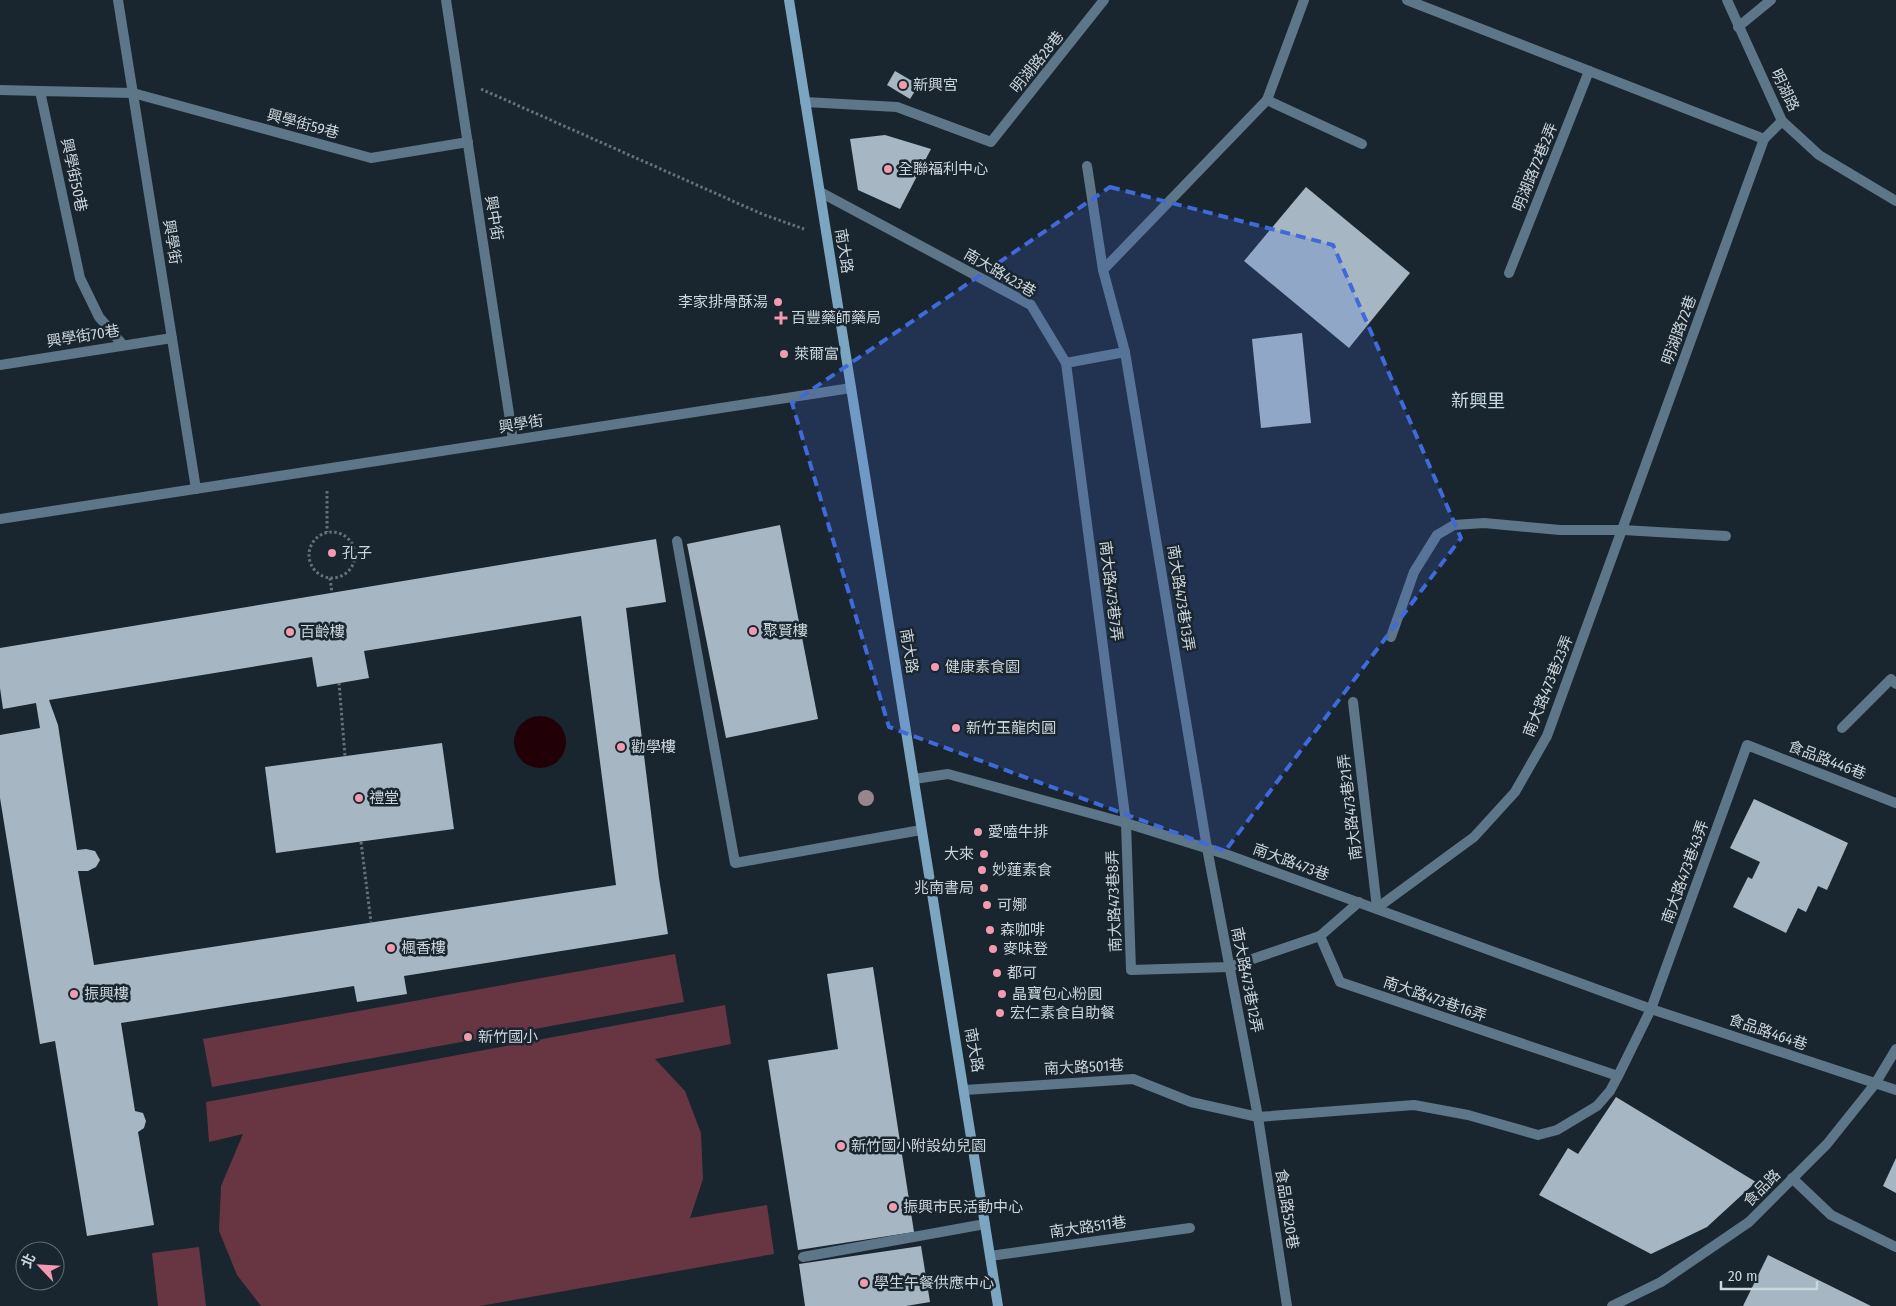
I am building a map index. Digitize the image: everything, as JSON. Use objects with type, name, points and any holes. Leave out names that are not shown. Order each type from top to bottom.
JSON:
[{"type":"main road","name":"南大路","points":[[789,0],[921,830],[965,1090],[998,1306]]},
{"type":"street","name":"興學街","points":[[118,0],[196,488]]},
{"type":"street","name":"興中街","points":[[446,0],[512,440]]},
{"type":"street","name":"明湖路28巷","points":[[805,102],[897,106],[991,142],[1104,0]]},
{"type":"street","points":[[1103,270],[1267,100],[1304,0]]},
{"type":"street","points":[[1407,0],[1764,139],[1782,121]]},
{"type":"street","name":"明湖路","points":[[1727,0],[1782,121],[1819,154],[1896,201]]},
{"type":"street","points":[[1738,27],[1771,0]]},
{"type":"street","name":"明湖路72巷2弄","points":[[1509,273],[1589,71]]},
{"type":"street","points":[[0,90],[133,93]]},
{"type":"street","name":"興學街50巷","points":[[40,91],[80,278],[99,317],[123,345]]},
{"type":"street","name":"興學街59巷","points":[[133,93],[371,158],[468,142]]},
{"type":"street","points":[[1267,100],[1362,144]]},
{"type":"street","name":"明湖路72巷","points":[[1623,530],[1764,139]]},
{"type":"street","points":[[1066,363],[1126,352],[1103,270],[1087,166]]},
{"type":"street","name":"南大路423巷","points":[[820,192],[1030,305],[1066,363]]},
{"type":"street","name":"興學街70巷","points":[[0,366],[172,338]]},
{"type":"street","name":"南大路473巷13弄","points":[[1126,352],[1207,848]]},
{"type":"street","name":"南大路473巷7弄","points":[[1066,363],[1126,823]]},
{"type":"street","name":"興學街","points":[[0,518],[851,388]]},
{"type":"street","points":[[1391,637],[1414,572],[1438,535],[1454,525],[1484,523],[1560,530],[1623,530],[1726,536]]},
{"type":"street","name":"南大路473巷23弄","points":[[1377,908],[1474,837],[1515,792],[1547,736],[1623,530]]},
{"type":"street","points":[[677,541],[735,863],[921,830]]},
{"type":"street","points":[[1842,728],[1891,679],[1896,684]]},
{"type":"street","name":"南大路473巷21弄","points":[[1354,702],[1377,908]]},
{"type":"street","name":"食品路446巷","points":[[1747,745],[1896,803]]},
{"type":"street","name":"南大路473巷43弄","points":[[1651,1009],[1747,745]]},
{"type":"street","name":"南大路473巷","points":[[914,779],[948,774],[1126,823],[1207,848],[1377,908],[1651,1009]]},
{"type":"street","name":"南大路473巷8弄","points":[[1126,823],[1131,970],[1229,967]]},
{"type":"street","name":"南大路473巷12弄","points":[[1207,848],[1258,1117]]},
{"type":"street","points":[[1229,967],[1320,936],[1359,902]]},
{"type":"street","name":"南大路473巷16弄","points":[[1320,936],[1340,982],[1618,1076]]},
{"type":"street","points":[[1258,1117],[1414,1105],[1468,1115],[1538,1135],[1557,1130],[1597,1106],[1610,1091],[1651,1009]]},
{"type":"street","name":"食品路464巷","points":[[1651,1009],[1896,1090]]},
{"type":"street","name":"食品路","points":[[1612,1306],[1661,1282],[1749,1222],[1827,1144],[1875,1084],[1896,1049]]},
{"type":"street","name":"南大路501巷","points":[[965,1090],[1134,1079],[1190,1102],[1258,1117]]},
{"type":"street","name":"食品路520巷","points":[[1258,1117],[1287,1306]]},
{"type":"street","points":[[1792,1178],[1832,1215],[1896,1247]]},
{"type":"street","points":[[803,1257],[985,1224]]},
{"type":"street","name":"南大路511巷","points":[[990,1256],[1190,1228]]},
{"type":"path","points":[[458,79],[762,214],[826,236]]},
{"type":"path","points":[[324,468],[328,532]]},
{"type":"path","points":[[328,532],[343,534],[350,539],[356,553],[355,562],[346,574],[330,578],[316,573],[309,560],[308,552],[315,539],[328,532]]},
{"type":"path","points":[[330,578],[332,593]]},
{"type":"path","points":[[339,683],[345,756]]},
{"type":"path","points":[[361,842],[371,922]]},
{"type":"highlighted area","points":[[1110,187],[1333,245],[1461,538],[1225,851],[889,727],[792,403]]},
{"type":"shaded area","points":[[540,716],[554,720],[562,728],[566,742],[562,756],[554,764],[540,768],[526,764],[518,756],[514,742],[518,728],[526,720]]},
{"type":"shaded area","points":[[675,954],[684,1002],[212,1087],[203,1039]]},
{"type":"shaded area","points":[[725,1005],[731,1044],[655,1059],[685,1091],[701,1133],[703,1179],[690,1218],[767,1205],[774,1254],[480,1306],[261,1306],[237,1275],[219,1231],[221,1186],[243,1134],[209,1142],[206,1102]]},
{"type":"shaded area","points":[[199,1247],[206,1306],[158,1306],[152,1253]]},
{"type":"building","name":"新興宮","points":[[895,71],[919,85],[910,99],[887,85]]},
{"type":"building","name":"全聯福利中心","points":[[885,135],[931,149],[900,209],[858,190],[850,139]]},
{"type":"building","points":[[1306,187],[1410,273],[1349,348],[1244,261]]},
{"type":"building","points":[[1302,333],[1311,423],[1261,428],[1252,339]]},
{"type":"building","name":"聚賢樓","points":[[780,525],[818,719],[726,738],[687,544]]},
{"type":"building","points":[[656,539],[666,602],[626,608],[659,878],[668,934],[404,976],[407,994],[357,1002],[354,986],[121,1023],[135,1111],[143,1113],[146,1121],[144,1128],[138,1132],[154,1225],[87,1236],[55,1041],[40,1044],[0,798],[0,735],[40,728],[36,703],[3,709],[0,688],[0,648]],"holes":[[[581,616],[616,885],[94,965],[78,871],[88,871],[96,867],[100,860],[95,851],[77,850],[58,725],[49,700],[312,657],[317,687],[369,678],[364,651]]]},
{"type":"building","name":"禮堂","points":[[442,743],[454,829],[276,853],[265,767]]},
{"type":"building","points":[[1754,799],[1848,843],[1827,890],[1818,886],[1806,912],[1798,908],[1786,933],[1733,907],[1748,877],[1752,879],[1760,862],[1730,848]]},
{"type":"building","name":"新竹國小附設幼兒園","points":[[873,967],[914,1232],[798,1250],[768,1060],[838,1049],[827,974]]},
{"type":"building","points":[[1616,1097],[1756,1182],[1707,1227],[1651,1254],[1539,1195],[1568,1148],[1578,1154]]},
{"type":"building","points":[[1896,1158],[1896,1193],[1883,1186]]},
{"type":"building","name":"學生午餐供應中心","points":[[921,1246],[930,1302],[906,1306],[805,1306],[799,1264]]},
{"type":"building","points":[[1768,1255],[1871,1306],[1743,1306]]},
{"type":"place","name":"新興宮","points":[[903,85]]},
{"type":"place","name":"全聯福利中心","points":[[888,169]]},
{"type":"place","name":"李家排骨酥湯","points":[[778,302]]},
{"type":"place","name":"百豐藥師藥局","points":[[781,318]]},
{"type":"place","name":"萊爾富","points":[[784,354]]},
{"type":"place","name":"孔子","points":[[332,553]]},
{"type":"place","name":"聚賢樓","points":[[753,631]]},
{"type":"place","name":"百齡樓","points":[[290,632]]},
{"type":"place","name":"健康素食園","points":[[935,667]]},
{"type":"place","name":"新竹玉龍肉圓","points":[[956,728]]},
{"type":"place","name":"勸學樓","points":[[621,747]]},
{"type":"place","name":"禮堂","points":[[359,798]]},
{"type":"place","name":"愛嗑牛排","points":[[978,832]]},
{"type":"place","name":"大來","points":[[984,854]]},
{"type":"place","name":"妙蓮素食","points":[[982,870]]},
{"type":"place","name":"兆南書局","points":[[984,888]]},
{"type":"place","name":"可娜","points":[[987,905]]},
{"type":"place","name":"森咖啡","points":[[990,930]]},
{"type":"place","name":"楓香樓","points":[[391,948]]},
{"type":"place","name":"麥味登","points":[[993,949]]},
{"type":"place","name":"都可","points":[[997,973]]},
{"type":"place","name":"振興樓","points":[[74,994]]},
{"type":"place","name":"晶寶包心粉圓","points":[[1002,994]]},
{"type":"place","name":"宏仁素食自助餐","points":[[1000,1013]]},
{"type":"place","name":"新竹國小","points":[[468,1037]]},
{"type":"place","name":"新竹國小附設幼兒園","points":[[841,1146]]},
{"type":"place","name":"振興市民活動中心","points":[[893,1207]]},
{"type":"place","name":"學生午餐供應中心","points":[[864,1283]]},
{"type":"district","name":"新興里","points":[[1478,401]]}]
